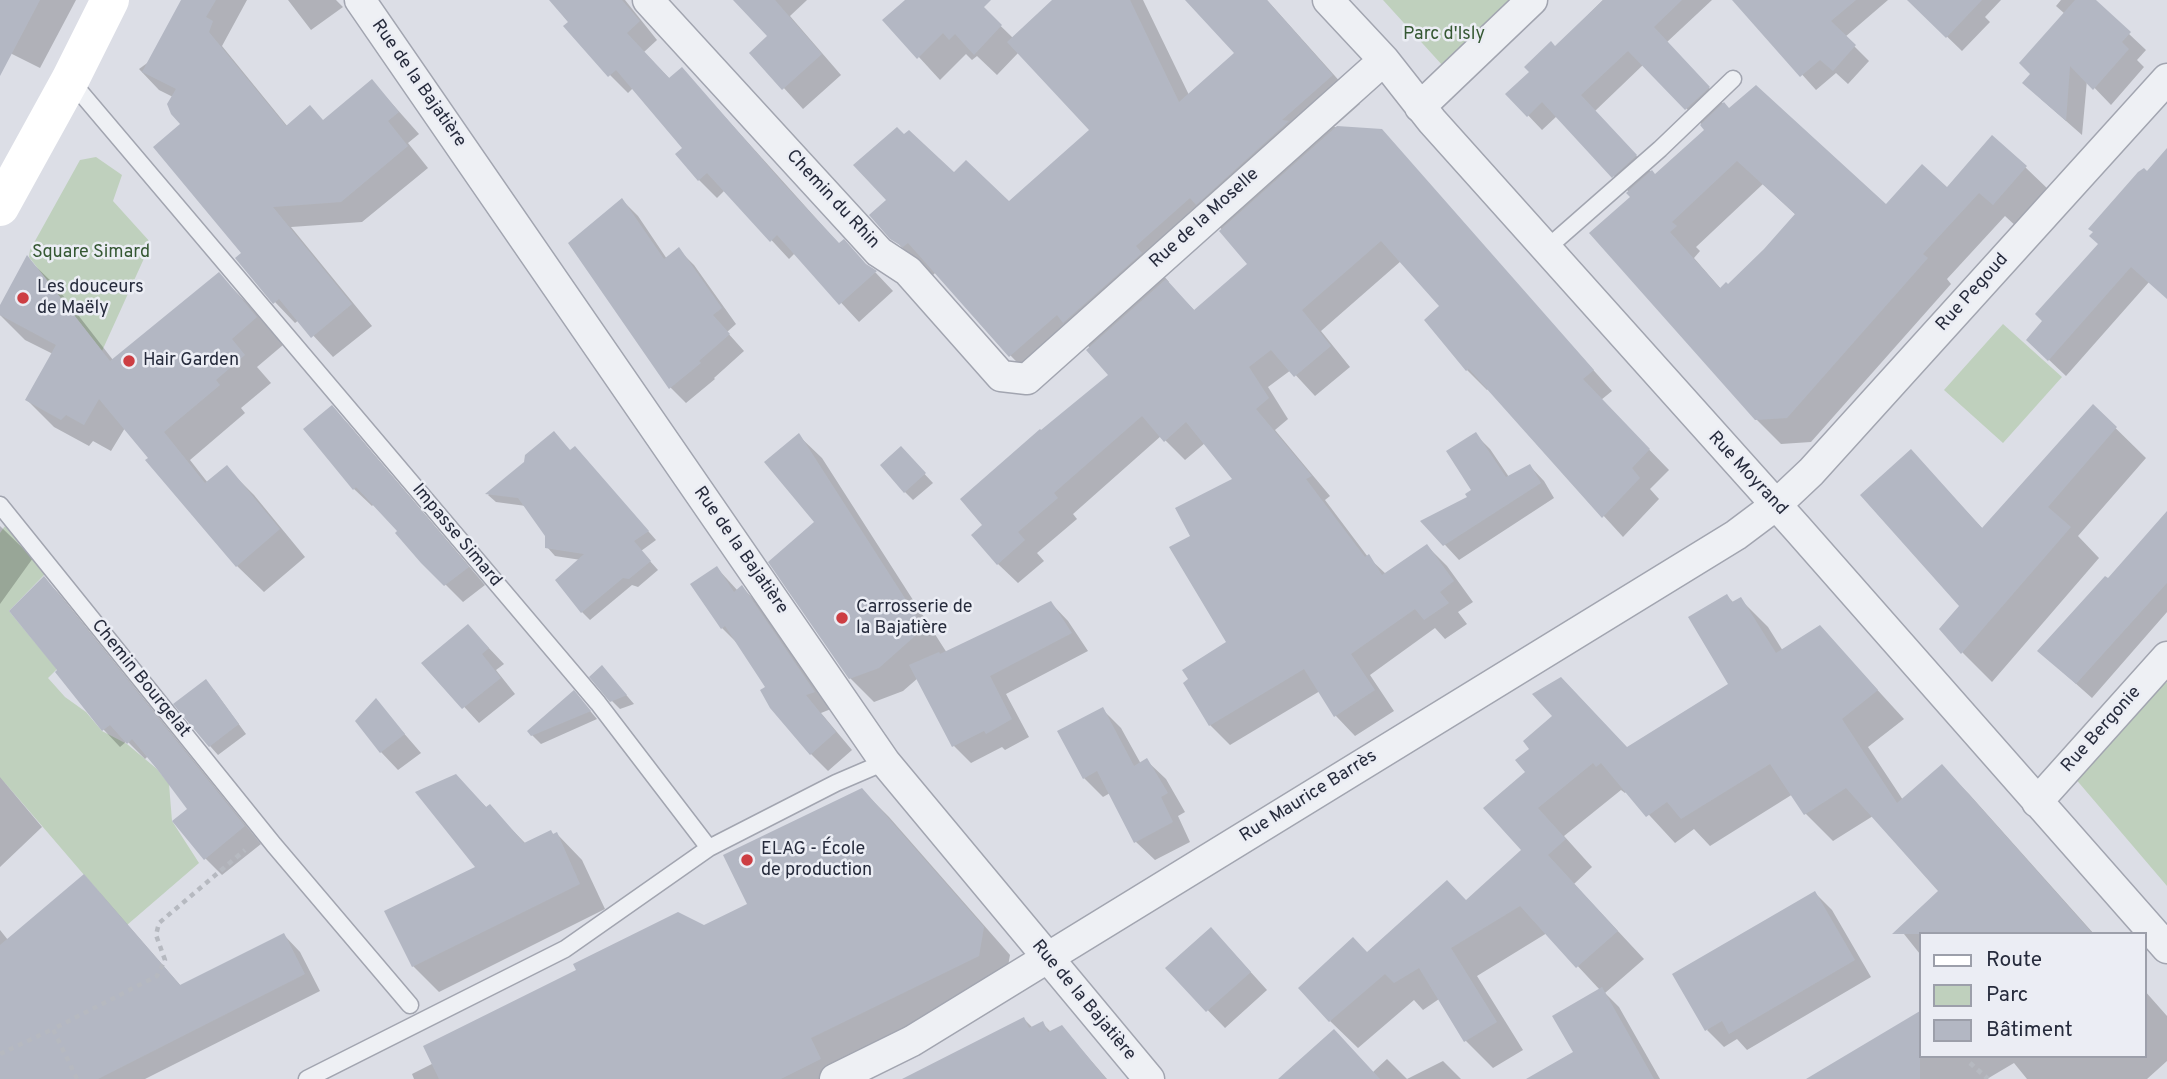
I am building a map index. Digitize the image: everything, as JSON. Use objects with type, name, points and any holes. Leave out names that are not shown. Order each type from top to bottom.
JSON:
[{"type":"main road","points":[[0,207],[110,0]]},
{"type":"street","name":"Rue de la Bajatière","points":[[360,0],[885,762],[1149,1079]]},
{"type":"street","name":"Chemin du Rhin","points":[[648,0],[879,252],[908,271],[1001,376],[1027,379]]},
{"type":"street","name":"Rue Moyrand","points":[[1328,0],[1384,60],[1420,107],[2167,948]]},
{"type":"street","points":[[1420,107],[1532,0]]},
{"type":"street","name":"Rue de la Moselle","points":[[1027,379],[1384,60]]},
{"type":"street","name":"Rue Pegoud","points":[[1776,505],[1811,472],[2167,79]]},
{"type":"street","name":"Rue Maurice Barrès","points":[[835,1079],[912,1041],[1737,535],[1776,505]]},
{"type":"street","name":"Rue Bergonie","points":[[2037,802],[2167,657]]},
{"type":"lane","name":"Impasse Simard","points":[[70,79],[598,703],[709,848]]},
{"type":"lane","points":[[1546,249],[1660,149],[1733,79]]},
{"type":"lane","name":"Chemin Bourgelat","points":[[0,505],[281,853],[410,1005]]},
{"type":"lane","points":[[307,1079],[565,949],[709,848],[836,783],[885,762]]},
{"type":"path","points":[[0,1054],[157,976],[165,960],[156,935],[159,923],[251,844],[269,864],[281,853]]},
{"type":"path","points":[[53,1029],[77,1079]]},
{"type":"path","points":[[1970,1063],[1988,1079]]},
{"type":"green space","name":"Parc d'Isly","points":[[1383,0],[1513,0],[1443,66]]},
{"type":"green space","name":"Square Simard","points":[[96,157],[122,175],[113,201],[151,243],[102,351],[29,257],[30,250],[80,160]]},
{"type":"green space","points":[[2003,324],[2062,377],[2003,443],[1944,390]]},
{"type":"green space","points":[[5,526],[45,574],[9,611],[57,669],[48,678],[65,697],[86,712],[102,731],[127,744],[157,769],[169,784],[172,821],[199,863],[127,925],[0,777],[0,533]]},
{"type":"green space","points":[[2167,683],[2167,886],[2074,777]]},
{"type":"building","points":[[0,0],[40,0],[0,76]]},
{"type":"building","points":[[181,0],[216,0],[206,17],[213,21],[209,32],[286,126],[310,105],[323,120],[372,79],[399,112],[388,121],[408,146],[341,202],[273,207],[352,304],[311,338],[279,299],[273,304],[235,258],[241,253],[153,147],[180,124],[167,104],[176,89],[142,72]]},
{"type":"building","points":[[549,0],[622,0],[640,21],[627,33],[669,78],[682,67],[839,243],[844,239],[866,264],[877,271],[839,305],[777,235],[770,242],[707,173],[698,181],[675,154],[682,148],[616,70],[608,77],[563,26],[568,22]]},
{"type":"building","points":[[733,0],[775,0],[822,54],[782,90],[749,53],[767,36]]},
{"type":"building","points":[[905,0],[991,0],[984,7],[1002,25],[974,55],[955,34],[949,40],[943,33],[917,59],[882,20]]},
{"type":"building","points":[[1052,0],[1130,0],[1179,102],[1234,53],[1185,0],[1267,0],[1333,75],[1282,120],[1289,121],[1196,205],[1190,198],[1136,246],[1142,253],[1063,323],[1057,315],[1009,357],[908,243],[903,247],[890,239],[869,215],[886,200],[853,165],[897,127],[904,134],[909,130],[954,172],[966,160],[1009,201],[1089,130],[1007,42]]},
{"type":"building","points":[[1603,0],[1682,0],[1654,27],[1710,87],[1685,110],[1628,51],[1581,95],[1637,155],[1612,178],[1542,102],[1527,117],[1505,94],[1529,72],[1524,67],[1551,41],[1555,46]]},
{"type":"building","points":[[1732,0],[1856,0],[1831,21],[1856,45],[1833,71],[1820,60],[1800,77]]},
{"type":"building","points":[[1907,0],[1982,0],[1946,38]]},
{"type":"building","points":[[2075,0],[2096,0],[2131,32],[2122,42],[2129,49],[2093,90],[2070,66],[2066,121],[2022,83],[2030,74],[2019,63]]},
{"type":"building","points":[[1756,85],[1886,204],[1922,164],[1947,187],[1992,135],[2027,166],[1993,205],[1979,193],[1923,254],[1928,258],[1787,418],[1755,420],[1589,233],[1630,197],[1626,193],[1652,170],[1655,174],[1704,130],[1700,125],[1724,102],[1729,108]],"holes":[[[1737,161],[1795,214],[1764,249],[1728,284],[1726,282],[1720,288],[1670,232],[1677,226],[1672,222]]]},
{"type":"building","points":[[1337,126],[1382,129],[1594,370],[1583,379],[1650,449],[1632,468],[1640,478],[1602,518],[1469,369],[1466,371],[1424,320],[1439,306],[1381,241],[1302,310],[1331,346],[1294,377],[1271,350],[1249,367],[1269,398],[1256,409],[1312,476],[1306,479],[1365,557],[1369,554],[1382,575],[1427,544],[1454,581],[1440,592],[1449,603],[1424,620],[1415,609],[1351,654],[1375,690],[1334,717],[1304,669],[1209,726],[1183,683],[1188,679],[1182,670],[1226,642],[1169,547],[1190,536],[1175,508],[1232,479],[1186,422],[1164,442],[1142,416],[1054,493],[1058,498],[1018,532],[1025,540],[997,565],[971,535],[982,525],[960,499],[1040,429],[1108,375],[1086,350],[1166,279],[1194,310],[1247,264],[1219,231]]},
{"type":"building","points":[[2167,148],[2167,299],[2131,267],[2048,361],[2026,340],[2042,321],[2035,314],[2098,244],[2089,236],[2093,232],[2088,229],[2138,172],[2144,168],[2147,171]]},
{"type":"building","points":[[622,198],[664,259],[679,247],[722,308],[713,315],[730,334],[699,361],[701,363],[669,389],[568,243]]},
{"type":"building","points":[[27,255],[110,361],[219,272],[257,317],[232,339],[245,355],[216,380],[220,385],[164,432],[205,483],[227,465],[280,529],[236,567],[145,460],[148,458],[99,399],[84,425],[66,415],[61,420],[25,400],[56,345],[0,315],[0,305]]},
{"type":"building","points":[[2093,404],[2117,427],[2048,507],[2071,527],[1961,654],[1939,629],[1959,606],[1860,495],[1911,449],[1982,528]]},
{"type":"building","points":[[332,405],[469,567],[444,586],[356,487],[353,490],[303,429]]},
{"type":"building","points":[[554,431],[570,450],[575,446],[649,531],[634,541],[651,561],[629,579],[623,578],[581,613],[555,580],[584,554],[545,548],[545,536],[518,498],[485,494],[524,462],[525,455]]},
{"type":"building","points":[[1476,432],[1506,477],[1530,464],[1541,483],[1443,546],[1420,521],[1467,497],[1465,494],[1471,490],[1446,451]]},
{"type":"building","points":[[799,433],[924,628],[879,668],[849,679],[768,562],[814,522],[764,462]]},
{"type":"building","points":[[901,446],[926,473],[904,493],[880,465]]},
{"type":"building","points":[[2167,511],[2167,583],[2076,684],[2037,651],[2105,576],[2108,578]]},
{"type":"building","points":[[717,566],[734,592],[742,585],[815,692],[806,695],[836,732],[810,755],[770,708],[760,690],[765,687],[725,626],[721,629],[690,584]]},
{"type":"building","points":[[44,576],[245,826],[204,860],[172,821],[187,809],[157,769],[132,739],[127,744],[110,725],[102,731],[9,611]]},
{"type":"building","points":[[1727,594],[1732,602],[1741,597],[1776,653],[1820,625],[1878,690],[1842,719],[1897,803],[1942,764],[2091,932],[1892,934],[1938,891],[1846,788],[1804,815],[1770,764],[1681,819],[1667,802],[1646,817],[1601,763],[1596,767],[1593,763],[1538,808],[1566,839],[1548,855],[1618,931],[1576,968],[1520,906],[1451,948],[1497,1022],[1464,1042],[1419,968],[1394,983],[1385,974],[1329,1022],[1298,988],[1353,937],[1367,952],[1447,880],[1466,900],[1521,850],[1483,808],[1525,772],[1515,760],[1529,749],[1523,741],[1552,716],[1532,694],[1561,677],[1627,747],[1728,684],[1688,617]]},
{"type":"building","points":[[1051,601],[1072,633],[990,676],[1012,719],[986,734],[984,731],[952,747],[909,665],[939,652],[940,654]]},
{"type":"building","points":[[468,624],[489,648],[482,654],[501,678],[462,709],[421,663]]},
{"type":"building","points":[[602,665],[627,695],[610,702],[589,677]]},
{"type":"building","points":[[206,679],[239,724],[209,747],[173,704]]},
{"type":"building","points":[[574,690],[591,711],[531,736],[527,731]]},
{"type":"building","points":[[376,698],[405,734],[380,753],[355,721]]},
{"type":"building","points":[[1103,707],[1134,766],[1147,758],[1168,793],[1161,797],[1173,822],[1134,843],[1097,771],[1083,779],[1057,731]]},
{"type":"building","points":[[456,774],[486,807],[490,804],[524,843],[551,830],[553,834],[557,832],[580,884],[412,967],[384,911],[475,867],[415,792]]},
{"type":"building","points":[[862,788],[984,927],[979,956],[811,1038],[821,1059],[781,1079],[439,1079],[423,1046],[576,970],[573,964],[678,912],[704,925],[747,904],[723,855]]},
{"type":"building","points":[[84,874],[180,985],[284,933],[305,974],[98,1079],[0,1079],[0,945]]},
{"type":"building","points":[[1815,891],[1855,960],[1729,1034],[1722,1021],[1705,1031],[1672,974]]},
{"type":"building","points":[[1211,927],[1251,972],[1206,1012],[1165,968]]},
{"type":"building","points":[[1602,987],[1654,1079],[1526,1079],[1573,1052],[1552,1016]]},
{"type":"building","points":[[1918,1012],[1920,1079],[1806,1079]]},
{"type":"building","points":[[1024,1017],[1029,1028],[1043,1021],[1048,1032],[1062,1025],[1106,1079],[902,1079]]},
{"type":"building","points":[[1334,1029],[1380,1079],[1278,1079]]},
{"type":"place","name":"Les douceurs de Maëly","points":[[23,298]]},
{"type":"place","name":"Hair Garden","points":[[129,361]]},
{"type":"place","name":"Carrosserie de la Bajatière","points":[[842,618]]},
{"type":"place","name":"ELAG - École de production","points":[[747,860]]}]
